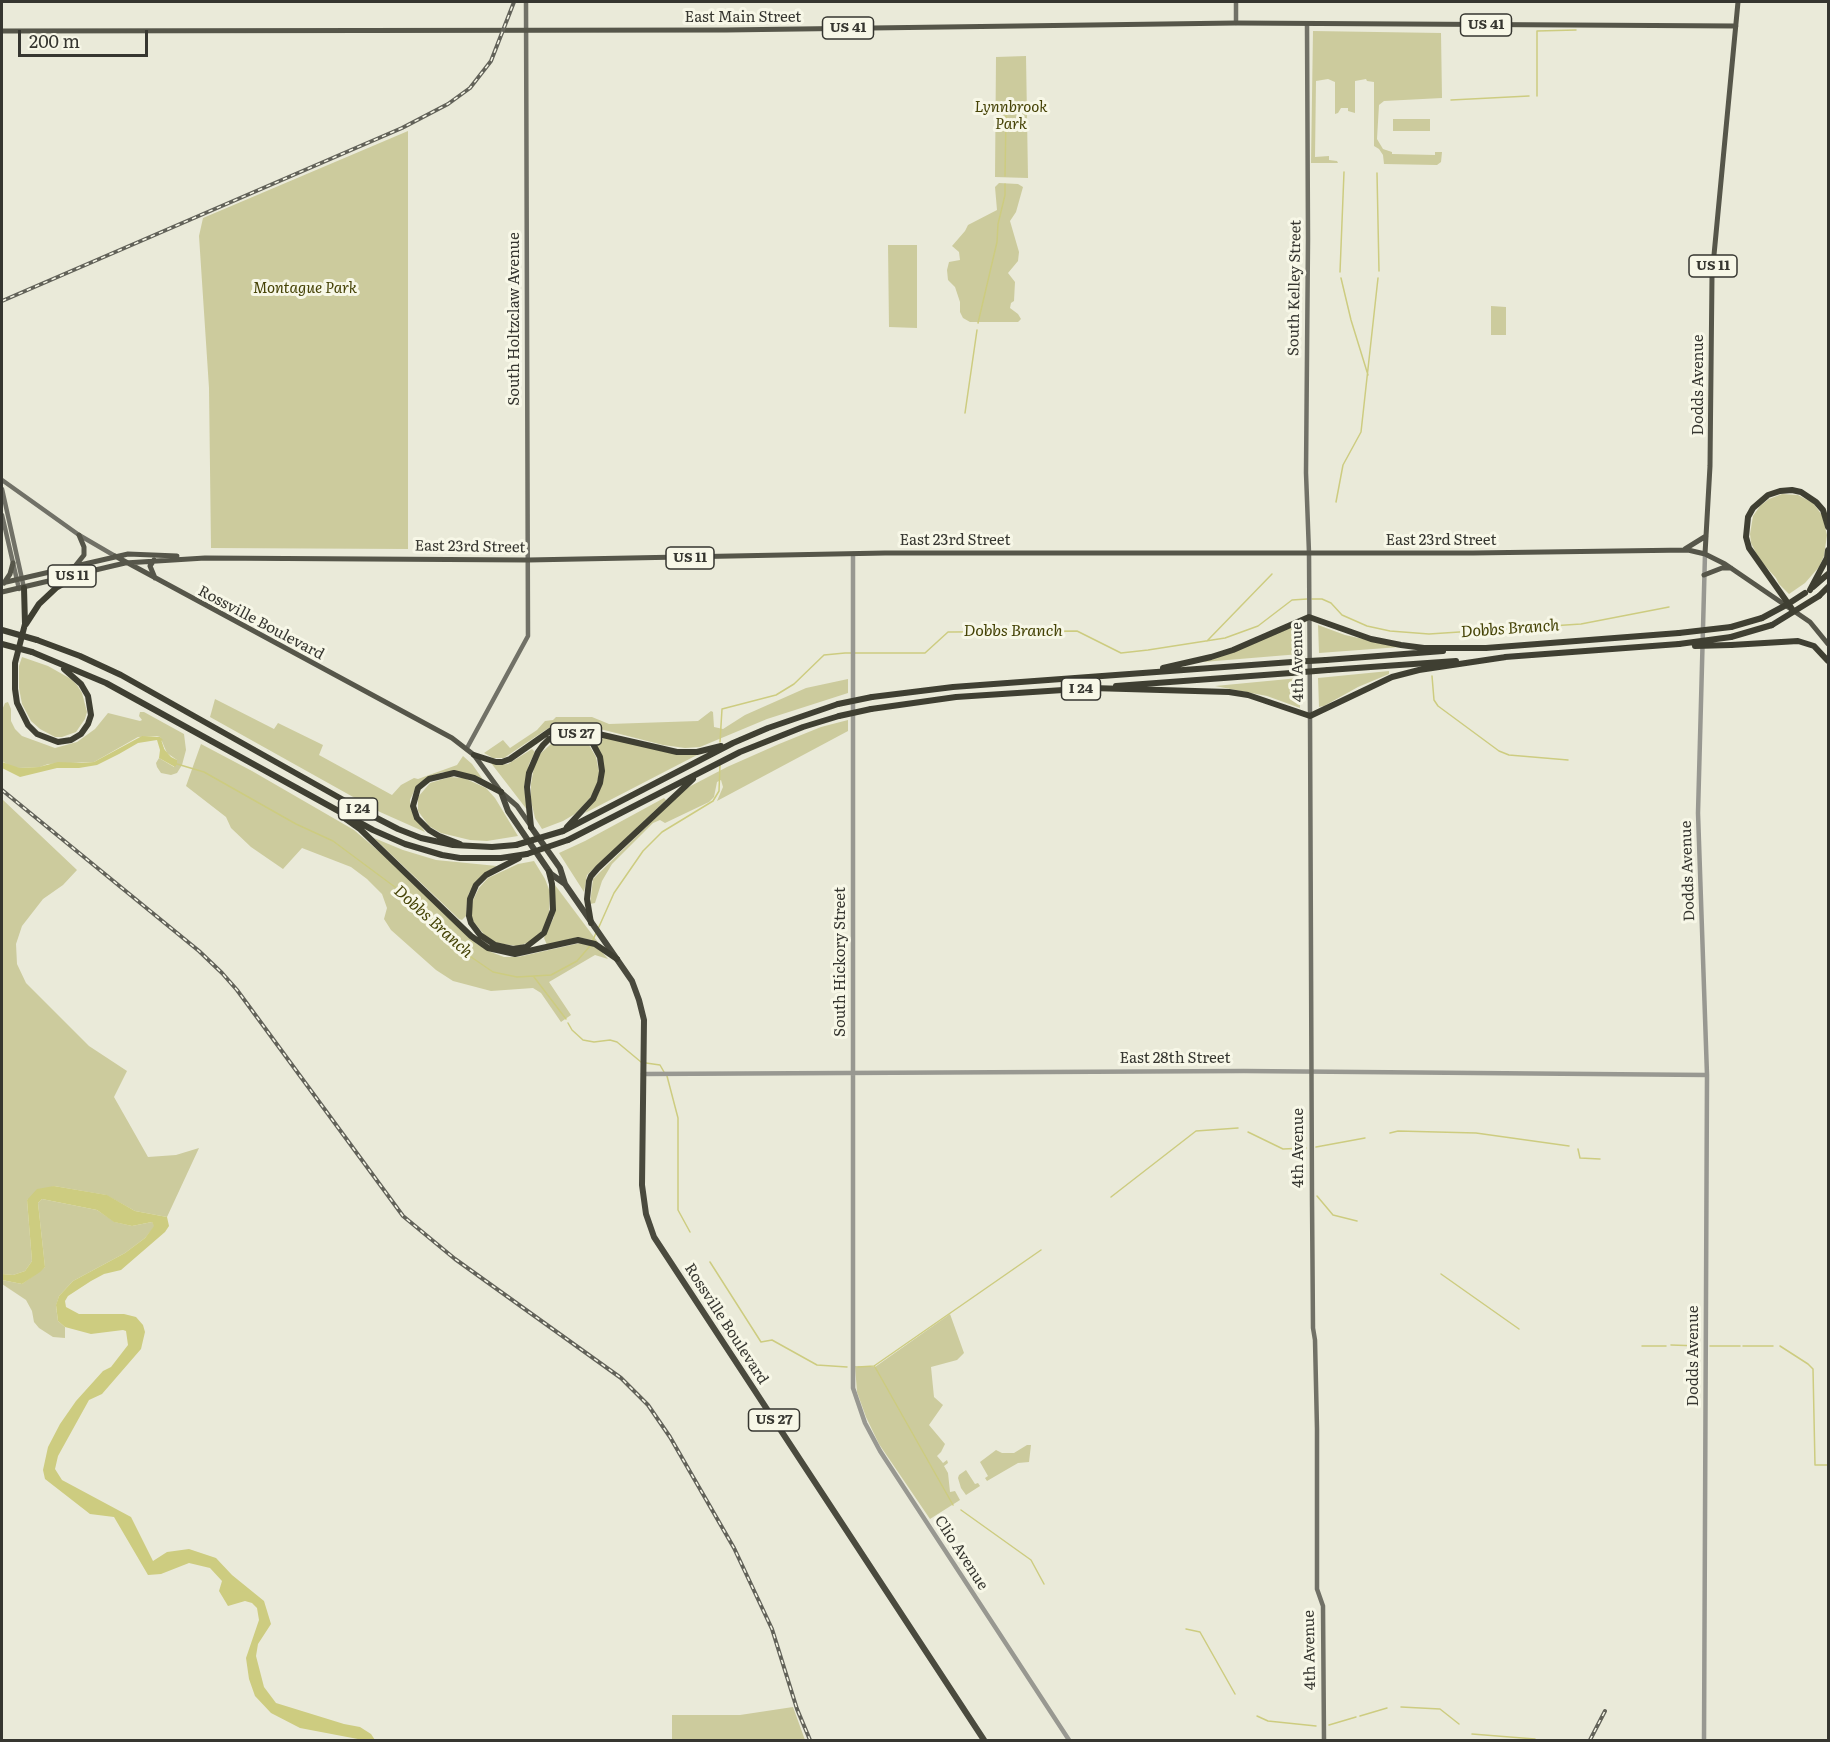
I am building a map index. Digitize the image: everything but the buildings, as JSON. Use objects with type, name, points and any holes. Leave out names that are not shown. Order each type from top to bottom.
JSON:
[{"type":"highway","points":[[1792,609],[1749,548],[1746,537],[1748,518],[1753,508],[1768,495],[1792,490],[1801,492],[1816,502],[1823,510],[1828,527]]},
{"type":"highway","points":[[1807,592],[1827,558],[1828,550]]},
{"type":"highway","points":[[53,663],[81,684],[88,696],[91,715],[81,734],[71,740],[58,742],[37,734],[28,725],[17,703],[15,663],[25,624],[39,604],[56,588],[83,573]]},
{"type":"highway","name":"I 24","points":[[2,630],[80,656],[121,675],[390,825],[421,838],[469,847],[516,845],[563,831],[733,743],[768,728],[838,704],[872,697],[952,687],[1609,639],[1731,627],[1762,618],[1788,604],[1828,574]]},
{"type":"highway","name":"I 24","points":[[2,644],[32,652],[53,663],[106,683],[373,830],[405,844],[442,855],[481,859],[527,854],[568,840],[774,737],[839,716],[871,709],[956,697],[1731,641],[1772,625],[1819,596],[1828,587]]},
{"type":"highway","points":[[21,589],[25,624]]},
{"type":"highway","points":[[1143,673],[1211,657],[1309,617],[1371,639],[1401,645],[1424,648],[1487,648]]},
{"type":"highway","points":[[1731,641],[1798,641],[1814,646],[1828,661]]},
{"type":"highway","points":[[1092,688],[1229,692],[1248,695],[1310,716],[1392,677],[1419,670],[1506,657]]},
{"type":"highway","points":[[474,755],[502,762],[510,759],[550,731],[568,727],[677,752],[697,752],[733,743]]},
{"type":"highway","name":"US 27","points":[[531,827],[527,787],[533,762],[549,739],[566,733],[575,734],[586,738],[595,746],[600,757],[602,776],[593,799],[563,831]]},
{"type":"highway","points":[[595,928],[587,898],[591,876],[700,772]]},
{"type":"highway","points":[[469,847],[439,836],[422,823],[413,806],[418,788],[437,776],[454,773],[474,778],[501,792]]},
{"type":"highway","name":"Rossville Boulevard","points":[[501,792],[508,811],[549,872],[565,884]]},
{"type":"highway","name":"US 27","points":[[323,802],[360,830],[471,936],[488,948],[515,954],[578,940],[595,944],[616,959]]},
{"type":"highway","name":"Rossville Boulevard","points":[[531,827],[560,868],[565,884],[632,981],[642,1008],[644,1020],[644,1202],[654,1237],[984,1740]]},
{"type":"highway","points":[[527,854],[496,868],[476,885],[470,899],[469,916],[480,935],[495,945],[513,949],[526,947],[539,938],[547,927],[552,910],[552,884],[549,872]]},
{"type":"main road","name":"South Holtzclaw Avenue","points":[[467,748],[528,636],[526,2]]},
{"type":"main road","points":[[1236,2],[1236,23]]},
{"type":"main road","name":"Dodds Avenue","points":[[1705,554],[1710,466],[1712,276],[1738,2]]},
{"type":"main road","name":"East Main Street","points":[[2,31],[780,30],[1236,23],[1736,26]]},
{"type":"main road","name":"South Kelley Street","points":[[1307,24],[1306,473],[1309,553]]},
{"type":"main road","name":"Rossville Boulevard","points":[[2,480],[79,535],[125,563],[452,738],[474,755],[501,792],[517,806],[531,827]]},
{"type":"main road","points":[[2,489],[21,589]]},
{"type":"main road","points":[[2,515],[13,562],[20,580]]},
{"type":"main road","points":[[74,566],[84,555],[79,535]]},
{"type":"main road","points":[[1682,550],[1706,537]]},
{"type":"main road","name":"East 23rd Street","points":[[2,592],[125,563],[205,558],[528,560],[1045,552],[1309,553],[1682,550],[1705,554],[1731,568],[1810,622],[1828,644]]},
{"type":"main road","name":"East 23rd Street","points":[[3,583],[132,553],[205,558]]},
{"type":"main road","name":"4th Avenue","points":[[1309,553],[1313,1328],[1317,1429],[1317,1589],[1323,1606],[1324,1740]]},
{"type":"main road","points":[[154,560],[150,566],[156,580]]},
{"type":"main road","points":[[3,583],[10,574],[13,562]]},
{"type":"main road","points":[[1704,575],[1716,570],[1731,568]]},
{"type":"street","name":"South Hickory Street","points":[[852,1370],[853,554]]},
{"type":"street","name":"Dodds Avenue","points":[[1704,1740],[1707,1075],[1698,813],[1705,554]]},
{"type":"street","name":"East 28th Street","points":[[643,1074],[1310,1071],[1707,1075]]},
{"type":"street","name":"Clio Avenue","points":[[852,1370],[858,1405],[880,1451],[1069,1740]]},
{"type":"green space","points":[[1313,31],[1441,33],[1442,98],[1384,101],[1379,105],[1377,139],[1383,149],[1392,154],[1435,155],[1435,152],[1442,152],[1441,162],[1437,165],[1384,164],[1383,155],[1374,146],[1374,82],[1366,79],[1355,81],[1355,113],[1348,111],[1348,108],[1341,108],[1335,114],[1335,82],[1328,79],[1316,81],[1315,157],[1329,156],[1329,160],[1338,163],[1311,163]]},
{"type":"green space","name":"Lynnbrook Park","points":[[1026,56],[1028,178],[995,177],[996,57]]},
{"type":"green space","points":[[1393,119],[1430,119],[1430,131],[1393,131]]},
{"type":"green space","name":"Montague Park","points":[[408,131],[408,549],[211,548],[209,388],[199,236],[203,218]]},
{"type":"green space","points":[[999,183],[1018,184],[1023,187],[1016,212],[1010,221],[1019,252],[1018,261],[1008,273],[1015,282],[1014,301],[1010,308],[1021,319],[1018,322],[970,322],[963,318],[955,287],[948,280],[949,262],[960,260],[959,252],[952,246],[968,225],[997,210],[995,187]]},
{"type":"green space","points":[[888,245],[917,245],[917,328],[889,327]]},
{"type":"green space","points":[[1491,306],[1506,307],[1506,335],[1491,335]]},
{"type":"green space","points":[[1782,494],[1798,495],[1813,503],[1822,515],[1827,535],[1824,556],[1819,567],[1805,583],[1789,594],[1759,559],[1751,543],[1750,534],[1753,516],[1760,506],[1769,499]]},
{"type":"green space","points":[[1300,624],[1300,654],[1203,662]]},
{"type":"green space","points":[[1318,625],[1345,635],[1400,647],[1319,653]]},
{"type":"green space","points":[[22,657],[48,666],[77,685],[82,693],[87,712],[76,732],[55,737],[31,721],[22,704],[19,688],[19,666]]},
{"type":"green space","points":[[1389,671],[1389,674],[1319,707],[1318,678]]},
{"type":"green space","points":[[1299,678],[1300,708],[1267,696],[1215,686]]},
{"type":"green space","points":[[848,679],[848,693],[767,719],[700,747],[685,748],[663,745],[565,723],[547,729],[504,758],[493,758],[484,753],[503,740],[510,748],[537,730],[545,721],[556,717],[592,717],[609,724],[698,721],[711,711],[714,727],[723,729],[745,715],[806,688]]},
{"type":"green space","points":[[215,699],[274,729],[278,723],[323,745],[319,755],[392,795],[401,785],[414,778],[418,779],[457,765],[463,756],[484,781],[465,773],[443,772],[431,776],[416,787],[410,800],[411,810],[425,832],[380,812],[210,717]]},
{"type":"green space","points":[[8,702],[11,709],[11,721],[22,736],[55,748],[77,742],[95,729],[108,713],[140,721],[142,720],[139,716],[140,712],[144,712],[184,734],[186,750],[182,765],[177,773],[171,775],[161,773],[156,763],[159,758],[174,767],[177,760],[167,753],[160,737],[157,736],[138,737],[94,762],[19,768],[10,766],[2,761],[2,710]]},
{"type":"green space","points":[[848,720],[848,731],[717,801],[723,787],[721,780],[717,782],[714,797],[709,802],[665,823],[660,820],[653,823],[612,864],[602,881],[595,903],[590,904],[593,879],[685,789],[779,744],[821,727]]},
{"type":"green space","points":[[564,737],[578,738],[589,745],[596,757],[599,772],[597,784],[590,798],[575,814],[542,829],[535,818],[531,801],[534,767],[540,754],[551,744]]},
{"type":"green space","points":[[604,737],[662,751],[697,755],[585,813],[597,797],[604,778],[604,766],[596,745]]},
{"type":"green space","points":[[201,744],[354,830],[477,944],[491,952],[504,957],[518,957],[580,943],[592,945],[608,959],[595,955],[549,982],[571,1015],[561,1022],[541,993],[533,988],[491,991],[453,981],[436,970],[391,930],[384,919],[387,908],[382,894],[351,867],[302,848],[283,869],[251,847],[231,828],[226,817],[186,786]]},
{"type":"green space","points":[[532,749],[535,752],[529,764],[524,787],[528,811],[491,763],[508,764]]},
{"type":"green space","points":[[450,777],[464,778],[486,788],[495,798],[518,836],[487,841],[470,840],[441,833],[429,826],[418,811],[418,797],[430,783]]},
{"type":"green space","points":[[664,798],[666,800],[587,875],[584,892],[559,853]]},
{"type":"green space","points":[[2,799],[77,870],[63,885],[43,899],[22,926],[16,944],[17,964],[26,983],[89,1046],[127,1071],[114,1097],[148,1157],[176,1155],[199,1148],[167,1217],[135,1211],[106,1195],[54,1186],[27,1200],[32,1261],[25,1271],[13,1275],[2,1274]]},
{"type":"green space","points":[[374,838],[436,860],[497,866],[486,872],[469,893],[466,916],[462,920]]},
{"type":"green space","points":[[534,861],[550,892],[549,915],[545,927],[537,937],[527,943],[517,946],[496,943],[487,938],[473,921],[471,912],[473,900],[479,888],[488,878],[518,864]]},
{"type":"green space","points":[[555,885],[600,945],[592,940],[578,937],[547,945],[544,938],[554,917]]},
{"type":"green space","points":[[42,1199],[97,1210],[115,1222],[132,1226],[152,1222],[155,1226],[145,1238],[125,1253],[73,1281],[59,1296],[56,1306],[58,1321],[65,1327],[65,1338],[53,1337],[39,1328],[34,1322],[32,1311],[26,1300],[2,1284],[2,1280],[22,1284],[45,1267],[38,1203]]},
{"type":"green space","points":[[950,1314],[964,1353],[957,1360],[931,1367],[934,1397],[943,1405],[929,1425],[945,1444],[937,1456],[943,1463],[947,1460],[948,1463],[944,1466],[948,1473],[950,1492],[955,1491],[960,1500],[930,1519],[879,1444],[857,1392],[855,1366],[875,1367]]},
{"type":"green space","points":[[1031,1445],[1029,1462],[1018,1463],[987,1481],[985,1478],[988,1476],[980,1462],[996,1450],[1002,1453],[1014,1453]]},
{"type":"green space","points":[[966,1470],[975,1484],[978,1483],[980,1486],[966,1495],[958,1478]]},
{"type":"green space","points":[[793,1707],[805,1740],[672,1740],[672,1715],[740,1715]]},
{"type":"shaded area","points":[[142,736],[160,737],[163,740],[161,741],[164,749],[177,760],[175,767],[159,758],[160,750],[157,740],[138,743],[97,765],[57,768],[20,777],[2,768],[2,762],[20,768],[39,767],[58,762],[94,762]]},
{"type":"shaded area","points":[[54,1186],[107,1195],[135,1211],[167,1217],[169,1226],[121,1270],[104,1274],[91,1281],[68,1296],[65,1301],[66,1307],[79,1314],[124,1314],[136,1317],[143,1325],[145,1332],[141,1349],[102,1394],[89,1400],[58,1456],[55,1469],[62,1480],[131,1517],[153,1561],[167,1552],[189,1549],[216,1558],[232,1575],[264,1601],[271,1624],[258,1644],[256,1656],[264,1687],[276,1703],[360,1727],[371,1734],[375,1740],[363,1740],[300,1728],[271,1713],[255,1696],[249,1679],[246,1658],[259,1620],[257,1608],[245,1601],[228,1606],[219,1591],[222,1581],[210,1568],[189,1563],[161,1574],[148,1575],[114,1517],[90,1514],[45,1479],[43,1470],[48,1447],[60,1424],[76,1401],[103,1371],[111,1367],[128,1345],[126,1331],[123,1330],[91,1334],[65,1327],[58,1321],[56,1305],[59,1296],[73,1281],[125,1253],[145,1238],[154,1226],[152,1222],[132,1226],[114,1222],[97,1210],[42,1199],[38,1203],[45,1267],[22,1284],[2,1280],[2,1274],[13,1275],[25,1271],[32,1261],[27,1200],[37,1189]]},
{"type":"waterway","points":[[1537,96],[1537,31],[1576,30]]},
{"type":"waterway","points":[[1451,100],[1529,96]]},
{"type":"waterway","points":[[1005,176],[1006,115]]},
{"type":"waterway","points":[[1340,272],[1344,172]]},
{"type":"waterway","points":[[1377,173],[1379,271]]},
{"type":"waterway","points":[[978,323],[997,242],[1005,184]]},
{"type":"waterway","points":[[1341,278],[1368,375]]},
{"type":"waterway","points":[[1336,502],[1343,465],[1361,432],[1378,278]]},
{"type":"waterway","points":[[965,413],[977,330]]},
{"type":"waterway","points":[[1207,641],[1272,574]]},
{"type":"waterway","name":"Dobbs Branch","points":[[720,742],[722,709],[776,695],[794,684],[824,655],[925,653],[948,632],[1077,631],[1121,653],[1148,650],[1225,638],[1258,626],[1292,600],[1307,599]]},
{"type":"waterway","name":"Dobbs Branch","points":[[1312,599],[1322,599],[1331,603],[1342,615],[1367,626],[1390,631],[1429,634],[1581,624],[1669,607]]},
{"type":"waterway","points":[[1432,676],[1434,700],[1438,706],[1499,751],[1509,755],[1568,760]]},
{"type":"waterway","name":"Dobbs Branch","points":[[160,739],[164,751]]},
{"type":"waterway","name":"Dobbs Branch","points":[[177,764],[204,772],[296,824],[333,841],[407,896],[432,917],[455,946],[493,972],[517,977],[551,975],[577,961],[590,946]]},
{"type":"waterway","name":"Dobbs Branch","points":[[598,929],[614,893],[643,851],[662,832],[713,801],[719,791],[720,765]]},
{"type":"waterway","name":"Dobbs Branch","points":[[592,942],[596,933]]},
{"type":"waterway","points":[[534,977],[566,1019]]},
{"type":"waterway","points":[[568,1023],[583,1040],[617,1042],[641,1062]]},
{"type":"waterway","points":[[646,1063],[660,1065],[664,1072]]},
{"type":"waterway","points":[[667,1076],[678,1118],[678,1210],[690,1232]]},
{"type":"waterway","points":[[1111,1197],[1196,1131],[1238,1128]]},
{"type":"waterway","points":[[1390,1133],[1398,1131],[1476,1133],[1569,1146]]},
{"type":"waterway","points":[[1248,1132],[1283,1149],[1306,1148]]},
{"type":"waterway","points":[[1316,1147],[1365,1138]]},
{"type":"waterway","points":[[1578,1149],[1580,1158],[1600,1159]]},
{"type":"waterway","points":[[1317,1196],[1333,1215],[1357,1221]]},
{"type":"waterway","points":[[858,1367],[874,1366],[1041,1250]]},
{"type":"waterway","points":[[710,1262],[761,1342],[772,1340],[817,1365],[847,1367]]},
{"type":"waterway","points":[[1441,1274],[1519,1329]]},
{"type":"waterway","points":[[1671,1345],[1700,1346]]},
{"type":"waterway","points":[[1642,1346],[1666,1346]]},
{"type":"waterway","points":[[1710,1346],[1740,1346]]},
{"type":"waterway","points":[[1743,1346],[1773,1346]]},
{"type":"waterway","points":[[1780,1346],[1813,1369],[1815,1465],[1828,1465]]},
{"type":"waterway","points":[[875,1367],[953,1505]]},
{"type":"waterway","points":[[961,1510],[1031,1560],[1044,1584]]},
{"type":"waterway","points":[[230,1593],[246,1590]]},
{"type":"waterway","points":[[1186,1629],[1200,1632],[1235,1694]]},
{"type":"waterway","points":[[1401,1707],[1440,1709],[1459,1724]]},
{"type":"waterway","points":[[1360,1716],[1387,1708]]},
{"type":"waterway","points":[[1257,1716],[1268,1721],[1316,1726]]},
{"type":"waterway","points":[[1329,1725],[1356,1717]]},
{"type":"waterway","points":[[1472,1734],[1535,1739]]},
{"type":"railway","points":[[2,301],[402,128],[448,104],[470,88],[491,61],[514,2]]},
{"type":"railway","points":[[2,790],[199,951],[222,973],[237,990],[403,1216],[455,1259],[621,1378],[648,1405],[670,1437],[734,1548],[772,1629],[797,1709],[810,1740]]},
{"type":"railway","points":[[1590,1740],[1605,1711]]}]
